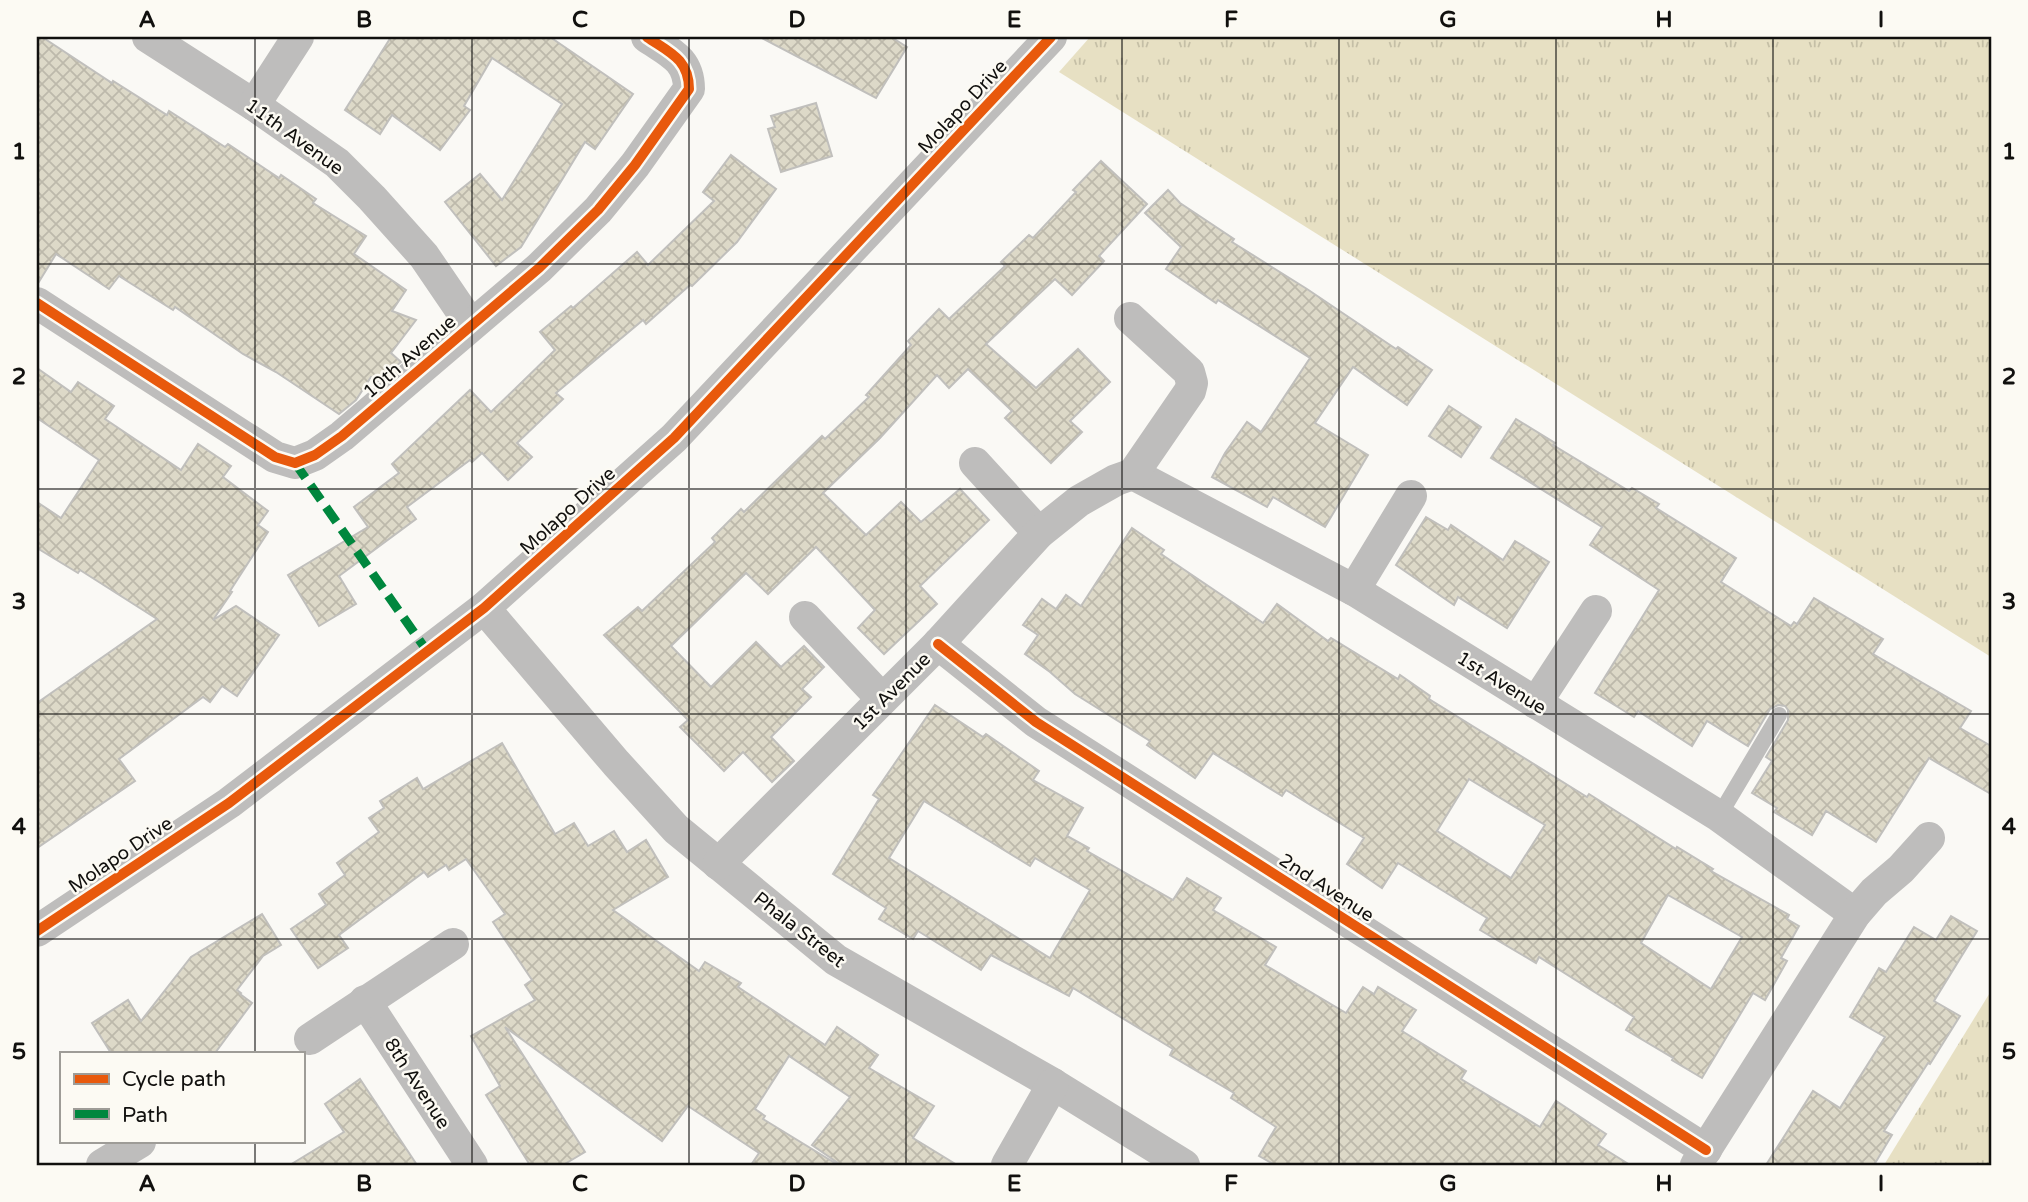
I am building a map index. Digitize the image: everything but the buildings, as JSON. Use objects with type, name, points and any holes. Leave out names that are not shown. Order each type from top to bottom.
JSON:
[{"type":"street","name":"11th Avenue","points":[[148,37],[254,105],[337,163],[424,256],[471,326]]},
{"type":"street","points":[[254,105],[298,37]]},
{"type":"street","name":"10th Avenue","points":[[37,303],[275,457],[295,463],[315,455],[342,436],[539,268],[598,211],[635,165],[688,89],[688,78],[682,61],[647,37]]},
{"type":"street","name":"Molapo Drive","points":[[37,931],[229,803],[484,608],[674,438],[1051,37]]},
{"type":"street","points":[[1130,318],[1189,372],[1192,383],[1190,391],[1133,474]]},
{"type":"street","points":[[975,463],[1039,533]]},
{"type":"street","name":"1st Avenue","points":[[718,864],[938,644],[1039,533],[1079,501],[1116,480],[1133,474],[1354,590],[1719,816],[1856,914]]},
{"type":"street","points":[[1354,590],[1411,496]]},
{"type":"street","name":"Phala Street","points":[[484,608],[676,829],[836,960],[1054,1084],[1184,1165]]},
{"type":"street","points":[[1535,703],[1596,611]]},
{"type":"street","points":[[806,617],[882,699]]},
{"type":"street","name":"2nd Avenue","points":[[938,644],[1036,722],[1701,1157]]},
{"type":"street","points":[[1701,1157],[1856,914],[1874,892],[1901,869],[1929,838]]},
{"type":"street","points":[[310,1039],[453,944]]},
{"type":"street","name":"8th Avenue","points":[[365,1001],[472,1165]]},
{"type":"street","points":[[1007,1165],[1054,1084]]},
{"type":"street","points":[[102,1165],[140,1142]]},
{"type":"lane","points":[[1719,816],[1779,715]]},
{"type":"green space","points":[[1090,37],[1991,37],[1991,657],[1059,72]]},
{"type":"green space","points":[[1991,991],[1991,1165],[1884,1165]]},
{"type":"marked path","points":[[295,463],[427,651]]},
{"type":"cycle path","points":[[37,303],[275,457],[295,463],[315,455],[342,436],[539,268],[598,210],[635,165],[689,89],[682,63],[647,37]]},
{"type":"cycle path","points":[[37,931],[229,803],[484,608],[674,438],[1051,37]]},
{"type":"cycle path","points":[[938,644],[1036,722],[1706,1150]]}]
